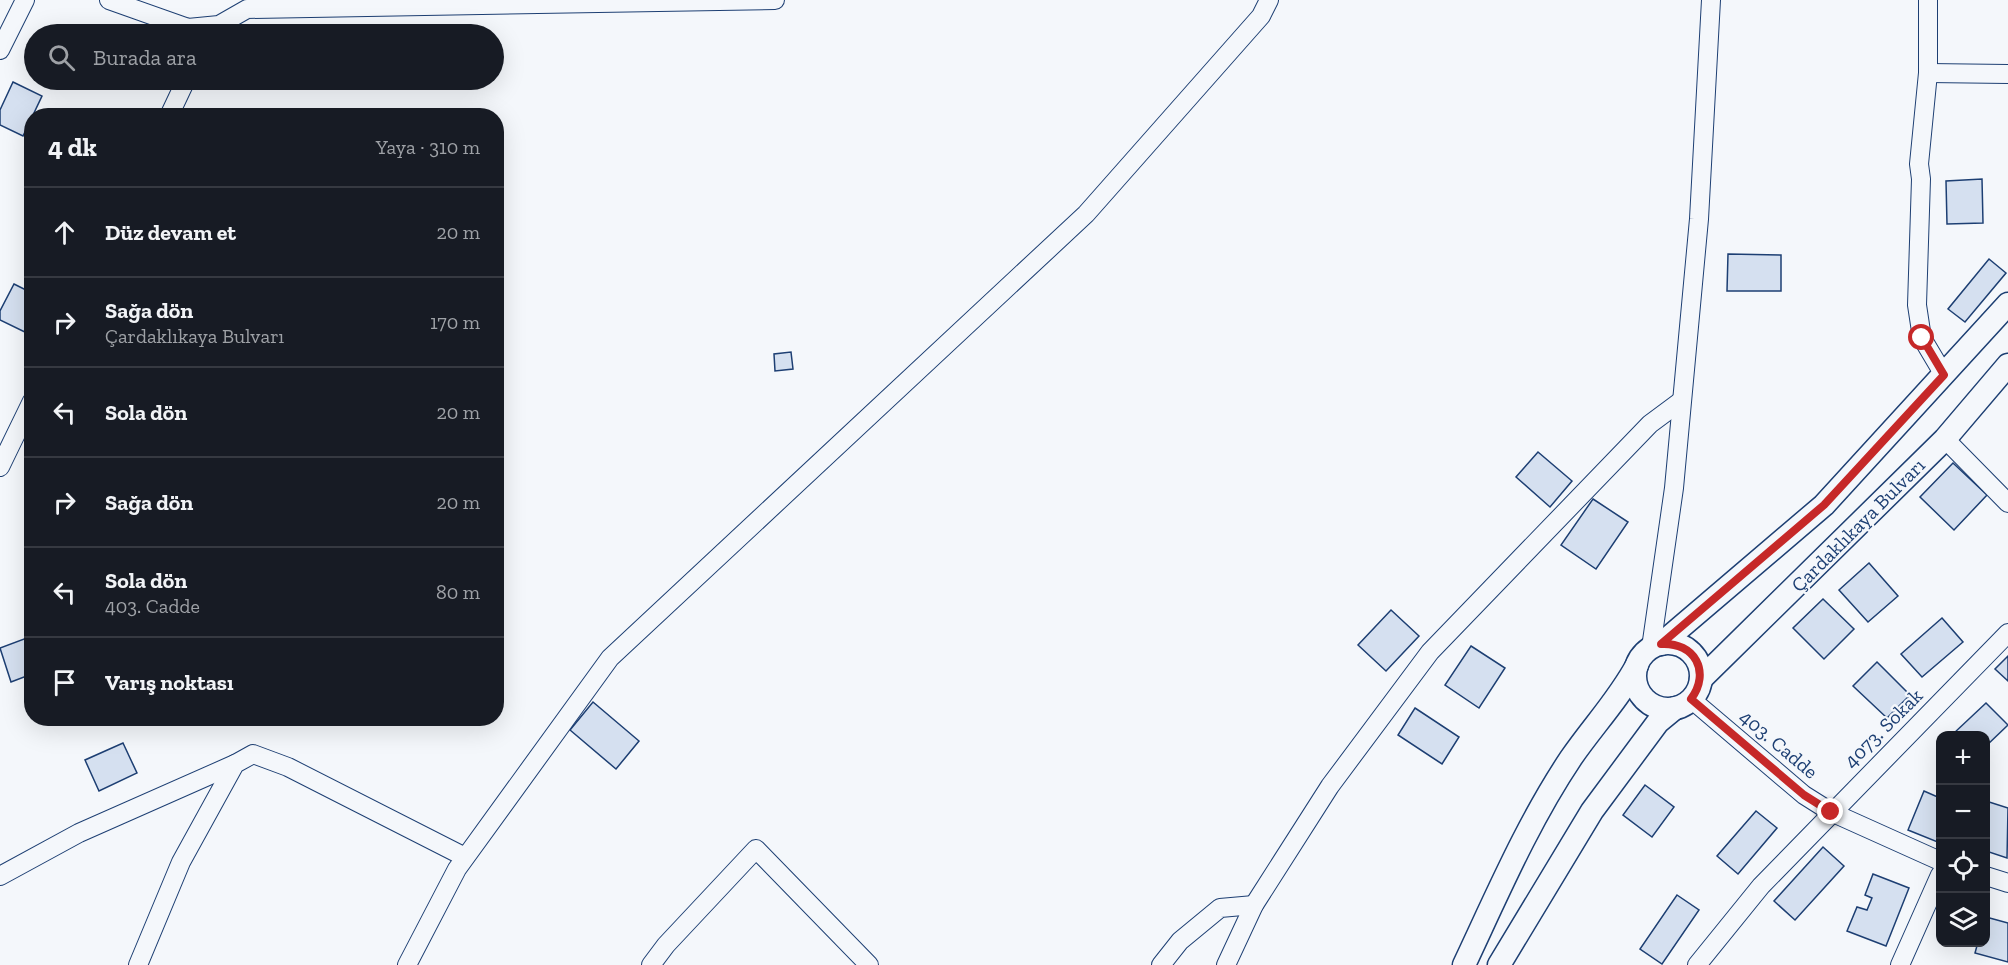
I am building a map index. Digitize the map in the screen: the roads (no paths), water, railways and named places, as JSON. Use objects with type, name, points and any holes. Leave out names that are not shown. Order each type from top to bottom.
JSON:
[{"type":"main road","name":"Çardaklıkaya Bulvarı","points":[[1464,965],[1530,830],[1571,758],[1650,652],[1824,505],[2008,304]]},
{"type":"main road","name":"Çardaklıkaya Bulvarı","points":[[1499,965],[1592,811],[1658,722],[1689,696],[1945,439],[2008,365]]},
{"type":"main road","points":[[1681,646],[1690,652],[1696,660],[1689,696],[1658,707],[1641,695],[1635,675],[1650,652],[1681,646]]},
{"type":"street","points":[[0,50],[25,0]]},
{"type":"street","points":[[110,0],[177,24]]},
{"type":"street","points":[[220,24],[248,4],[775,0]]},
{"type":"street","points":[[407,965],[465,857],[610,657],[1086,214],[1261,16],[1269,0]]},
{"type":"street","points":[[1650,652],[1674,488],[1699,219],[1711,0]]},
{"type":"street","points":[[1928,0],[1928,74],[1919,164],[1921,179],[1917,305],[1922,338],[1944,375]]},
{"type":"street","points":[[1928,74],[2008,75]]},
{"type":"street","points":[[173,108],[181,90]]},
{"type":"street","points":[[1226,965],[1254,905],[1330,786],[1430,652],[1650,424],[1681,401]]},
{"type":"street","points":[[0,467],[24,418]]},
{"type":"street","points":[[1945,439],[2008,503]]},
{"type":"street","name":"4073. Sokak","points":[[1697,965],[1761,886],[2008,633]]},
{"type":"street","name":"403. Cadde","points":[[1689,696],[1804,795],[1831,812],[1936,859]]},
{"type":"street","points":[[0,876],[79,833],[236,764],[253,754],[288,767],[465,857]]},
{"type":"street","points":[[138,965],[181,862],[236,764]]},
{"type":"street","points":[[651,965],[666,945],[756,849],[869,965]]},
{"type":"street","points":[[1990,877],[2008,883]]},
{"type":"street","points":[[1900,965],[1936,886]]},
{"type":"street","points":[[1161,965],[1180,941],[1220,908],[1254,905]]}]
